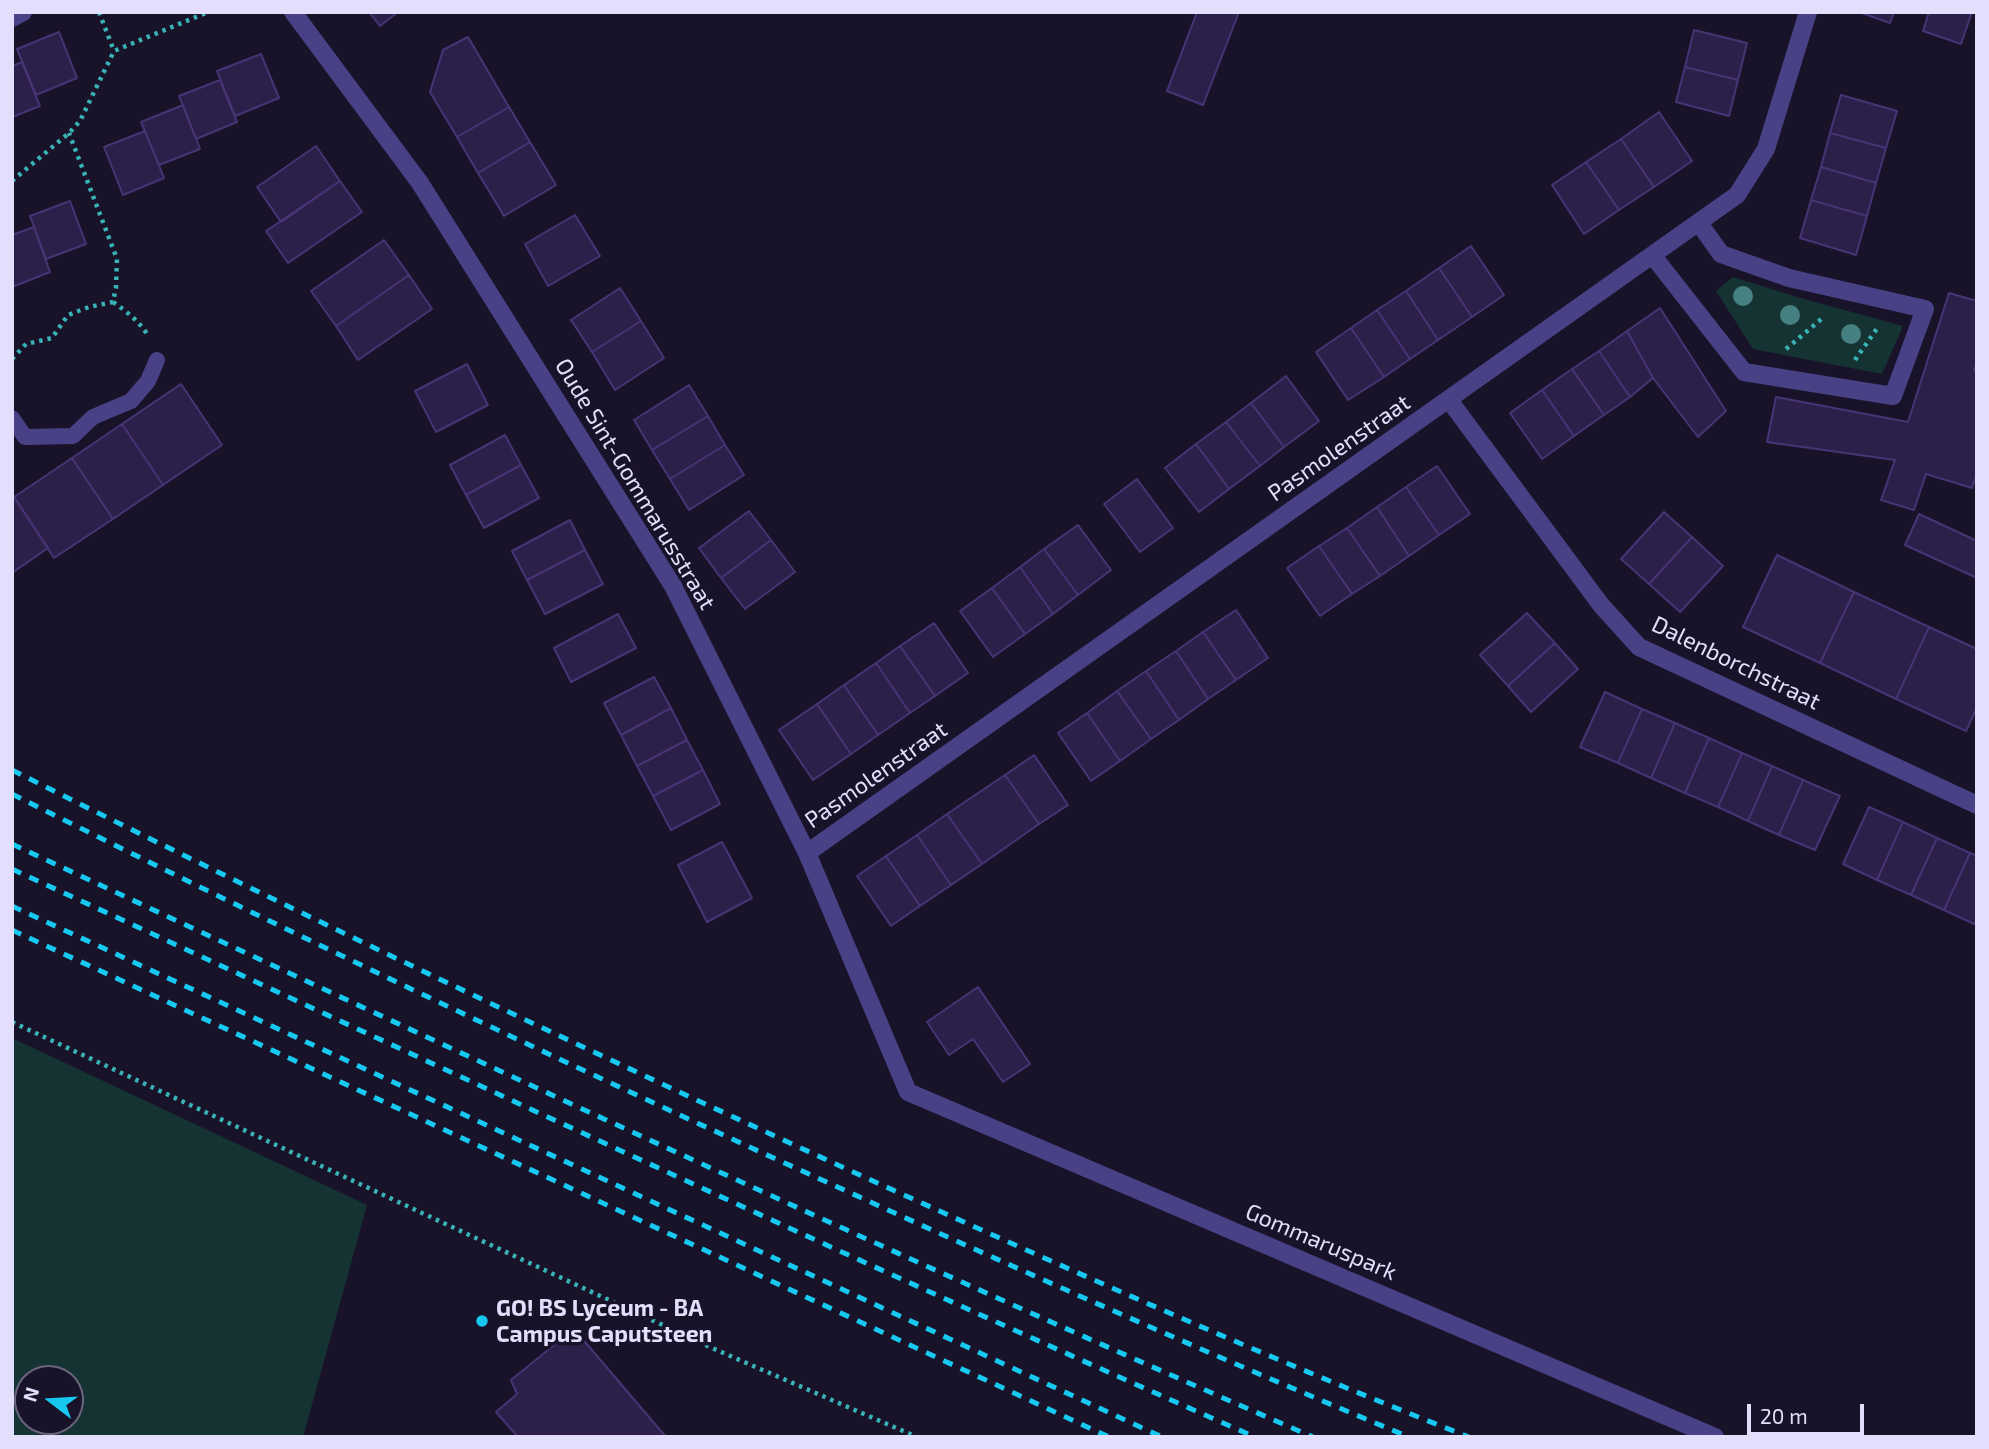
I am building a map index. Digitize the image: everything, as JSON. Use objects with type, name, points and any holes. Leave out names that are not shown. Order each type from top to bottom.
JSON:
[{"type":"street","points":[[12,18],[23,12]]},
{"type":"street","name":"Oude Sint-Gommarusstraat","points":[[293,12],[420,183],[673,586],[807,853],[908,1092]]},
{"type":"street","name":"Pasmolenstraat","points":[[807,853],[1737,195],[1766,149],[1808,12]]},
{"type":"street","points":[[1653,256],[1744,372],[1893,396],[1924,309],[1789,278],[1721,254],[1699,223]]},
{"type":"street","name":"Dalenborchstraat","points":[[1449,400],[1601,605],[1639,647],[1977,805]]},
{"type":"street","name":"Gommaruspark","points":[[908,1092],[1715,1437]]},
{"type":"lane","points":[[12,418],[25,437],[73,436],[93,417],[131,401],[148,381],[157,360]]},
{"type":"path","points":[[99,12],[114,51]]},
{"type":"path","points":[[12,181],[80,121],[114,51],[208,12]]},
{"type":"path","points":[[69,133],[117,259],[113,302]]},
{"type":"path","points":[[1758,374],[1852,293]]},
{"type":"path","points":[[12,359],[26,344],[52,338],[68,315],[113,302],[131,314],[141,325],[149,337],[157,360]]},
{"type":"path","points":[[1836,387],[1895,302]]},
{"type":"path","points":[[12,1022],[712,1348],[917,1437]]},
{"type":"green space","points":[[1733,277],[1903,326],[1882,374],[1753,349],[1716,291]]},
{"type":"green space","points":[[12,1038],[367,1205],[303,1437],[12,1437]]},
{"type":"building","points":[[369,12],[398,12],[380,26]]},
{"type":"building","points":[[1197,12],[1239,12],[1203,105],[1167,91]]},
{"type":"building","points":[[1859,12],[1894,12],[1890,23]]},
{"type":"building","points":[[1929,12],[1972,12],[1961,44],[1923,31]]},
{"type":"building","points":[[1694,30],[1747,43],[1738,80],[1685,67]]},
{"type":"building","points":[[59,32],[77,78],[36,95],[17,49]]},
{"type":"building","points":[[468,37],[509,107],[457,137],[430,92],[443,50]]},
{"type":"building","points":[[261,54],[279,98],[235,116],[217,71]]},
{"type":"building","points":[[22,62],[40,106],[12,117],[12,66]]},
{"type":"building","points":[[1685,67],[1738,80],[1729,116],[1676,102]]},
{"type":"building","points":[[220,80],[237,122],[196,139],[179,96]]},
{"type":"building","points":[[1841,95],[1897,111],[1886,148],[1830,133]]},
{"type":"building","points":[[183,105],[200,149],[159,165],[141,122]]},
{"type":"building","points":[[509,107],[530,142],[478,173],[457,137]]},
{"type":"building","points":[[1659,112],[1692,161],[1654,187],[1621,139]]},
{"type":"building","points":[[145,131],[164,178],[123,195],[104,147]]},
{"type":"building","points":[[1830,133],[1886,148],[1876,183],[1821,167]]},
{"type":"building","points":[[1621,139],[1654,187],[1619,210],[1586,162]]},
{"type":"building","points":[[530,142],[556,185],[504,216],[478,173]]},
{"type":"building","points":[[316,146],[340,181],[281,222],[257,187]]},
{"type":"building","points":[[1586,162],[1619,210],[1584,234],[1552,185]]},
{"type":"building","points":[[1821,167],[1876,183],[1867,216],[1811,200]]},
{"type":"building","points":[[340,181],[362,212],[288,263],[266,231]]},
{"type":"building","points":[[1811,200],[1867,216],[1856,255],[1800,238]]},
{"type":"building","points":[[70,201],[86,244],[46,259],[30,216]]},
{"type":"building","points":[[575,215],[600,256],[548,286],[525,244]]},
{"type":"building","points":[[34,227],[50,272],[12,287],[12,235]]},
{"type":"building","points":[[384,240],[409,275],[336,326],[311,291]]},
{"type":"building","points":[[1471,246],[1504,295],[1472,317],[1439,268]]},
{"type":"building","points":[[1439,268],[1472,317],[1438,340],[1406,291]]},
{"type":"building","points":[[409,275],[432,309],[358,360],[336,326]]},
{"type":"building","points":[[620,288],[641,321],[592,352],[571,320]]},
{"type":"building","points":[[1406,291],[1438,340],[1410,359],[1377,310]]},
{"type":"building","points":[[1949,293],[1977,301],[1977,362],[1974,370],[1977,371],[1977,473],[1972,488],[1926,474],[1914,510],[1881,500],[1895,460],[1767,442],[1776,397],[1908,422]]},
{"type":"building","points":[[1660,308],[1726,411],[1698,437],[1653,378],[1627,331]]},
{"type":"building","points":[[1377,310],[1410,359],[1384,377],[1351,328]]},
{"type":"building","points":[[641,321],[664,358],[615,390],[592,352]]},
{"type":"building","points":[[1351,328],[1384,377],[1348,400],[1316,352]]},
{"type":"building","points":[[1627,331],[1653,378],[1630,397],[1599,351]]},
{"type":"building","points":[[1599,351],[1630,397],[1604,415],[1572,369]]},
{"type":"building","points":[[467,364],[488,405],[436,432],[415,391]]},
{"type":"building","points":[[1572,369],[1604,415],[1574,436],[1542,390]]},
{"type":"building","points":[[1286,376],[1319,421],[1284,447],[1251,403]]},
{"type":"building","points":[[181,384],[222,445],[163,485],[122,424]]},
{"type":"building","points":[[689,385],[708,416],[652,450],[634,420]]},
{"type":"building","points":[[1542,390],[1574,436],[1542,459],[1510,413]]},
{"type":"building","points":[[1251,403],[1284,447],[1260,466],[1226,422]]},
{"type":"building","points":[[708,416],[725,445],[670,479],[652,450]]},
{"type":"building","points":[[1226,422],[1260,466],[1229,489],[1196,444]]},
{"type":"building","points":[[122,424],[163,485],[113,519],[72,458]]},
{"type":"building","points":[[505,435],[521,465],[466,495],[450,465]]},
{"type":"building","points":[[1196,444],[1229,489],[1199,512],[1165,468]]},
{"type":"building","points":[[725,445],[744,475],[689,510],[670,479]]},
{"type":"building","points":[[72,458],[113,519],[54,558],[14,497]]},
{"type":"building","points":[[521,465],[539,498],[484,528],[466,495]]},
{"type":"building","points":[[1437,466],[1470,514],[1439,535],[1406,487]]},
{"type":"building","points":[[1137,479],[1173,528],[1140,552],[1104,504]]},
{"type":"building","points":[[1406,487],[1439,535],[1409,556],[1377,507]]},
{"type":"building","points":[[12,494],[48,548],[12,573]]},
{"type":"building","points":[[1377,507],[1409,556],[1380,576],[1347,528]]},
{"type":"building","points":[[749,511],[771,540],[721,578],[699,548]]},
{"type":"building","points":[[1664,512],[1692,537],[1649,584],[1621,559]]},
{"type":"building","points":[[1919,514],[1977,541],[1977,578],[1905,545]]},
{"type":"building","points":[[570,520],[585,550],[527,580],[512,551]]},
{"type":"building","points":[[1078,525],[1111,570],[1078,595],[1044,549]]},
{"type":"building","points":[[1347,528],[1380,576],[1352,594],[1319,546]]},
{"type":"building","points":[[1692,537],[1723,566],[1680,612],[1649,584]]},
{"type":"building","points":[[771,540],[795,572],[745,609],[721,578]]},
{"type":"building","points":[[1319,546],[1352,594],[1320,616],[1287,568]]},
{"type":"building","points":[[1044,549],[1078,595],[1053,614],[1020,567]]},
{"type":"building","points":[[585,550],[603,584],[545,614],[527,580]]},
{"type":"building","points":[[1777,555],[1854,592],[1820,663],[1743,627]]},
{"type":"building","points":[[1020,567],[1053,614],[1025,634],[992,588]]},
{"type":"building","points":[[992,588],[1025,634],[993,657],[960,611]]},
{"type":"building","points":[[1854,592],[1929,627],[1896,699],[1820,663]]},
{"type":"building","points":[[1236,610],[1268,658],[1236,680],[1203,632]]},
{"type":"building","points":[[1527,613],[1555,643],[1508,686],[1480,655]]},
{"type":"building","points":[[618,614],[636,648],[571,682],[554,648]]},
{"type":"building","points":[[934,623],[968,673],[935,696],[900,646]]},
{"type":"building","points":[[1929,627],[1977,649],[1977,707],[1966,731],[1896,699]]},
{"type":"building","points":[[1203,632],[1236,680],[1208,699],[1176,651]]},
{"type":"building","points":[[1555,643],[1578,669],[1531,712],[1508,686]]},
{"type":"building","points":[[900,646],[935,696],[910,713],[876,663]]},
{"type":"building","points":[[1176,651],[1208,699],[1179,720],[1146,671]]},
{"type":"building","points":[[876,663],[910,713],[878,735],[844,685]]},
{"type":"building","points":[[1146,671],[1179,720],[1151,739],[1117,691]]},
{"type":"building","points":[[654,677],[671,708],[621,735],[604,703]]},
{"type":"building","points":[[844,685],[878,735],[851,754],[817,704]]},
{"type":"building","points":[[1117,691],[1151,739],[1120,761],[1087,713]]},
{"type":"building","points":[[1605,692],[1642,709],[1618,763],[1580,747]]},
{"type":"building","points":[[817,704],[851,754],[813,780],[779,730]]},
{"type":"building","points":[[671,708],[687,740],[637,766],[621,735]]},
{"type":"building","points":[[1642,709],[1675,723],[1651,778],[1618,763]]},
{"type":"building","points":[[1087,713],[1120,761],[1091,781],[1058,733]]},
{"type":"building","points":[[1675,723],[1709,738],[1685,793],[1651,778]]},
{"type":"building","points":[[1709,738],[1742,753],[1718,807],[1685,793]]},
{"type":"building","points":[[687,740],[703,770],[653,796],[637,766]]},
{"type":"building","points":[[1742,753],[1772,766],[1748,821],[1718,807]]},
{"type":"building","points":[[1034,755],[1068,805],[1039,824],[1005,775]]},
{"type":"building","points":[[1772,766],[1803,780],[1779,835],[1748,821]]},
{"type":"building","points":[[703,770],[720,804],[671,830],[653,796]]},
{"type":"building","points":[[1005,775],[1039,824],[982,864],[947,814]]},
{"type":"building","points":[[1803,780],[1840,796],[1815,850],[1779,835]]},
{"type":"building","points":[[1869,807],[1903,822],[1877,880],[1843,864]]},
{"type":"building","points":[[947,814],[982,864],[951,885],[917,835]]},
{"type":"building","points":[[1903,822],[1937,838],[1911,895],[1877,880]]},
{"type":"building","points":[[917,835],[951,885],[920,906],[886,856]]},
{"type":"building","points":[[1937,838],[1970,853],[1944,910],[1911,895]]},
{"type":"building","points":[[722,842],[752,898],[707,922],[678,865]]},
{"type":"building","points":[[1970,853],[1977,856],[1977,919],[1974,924],[1944,910]]},
{"type":"building","points":[[886,856],[920,906],[891,926],[857,876]]},
{"type":"building","points":[[978,987],[1030,1064],[1003,1082],[973,1039],[949,1055],[927,1022]]},
{"type":"building","points":[[574,1329],[666,1437],[518,1437],[496,1412],[517,1394],[511,1380]]},
{"type":"railway","points":[[12,770],[435,977],[862,1176],[1240,1343],[1469,1437]]},
{"type":"railway","points":[[12,794],[425,996],[737,1141],[1124,1316],[1409,1437]]},
{"type":"railway","points":[[12,844],[823,1219],[1313,1437]]},
{"type":"railway","points":[[12,869],[788,1227],[1255,1437]]},
{"type":"railway","points":[[12,906],[1162,1437]]},
{"type":"railway","points":[[12,930],[1109,1437]]},
{"type":"place","name":"GO! BS Lyceum - BA Campus Caputsteen","points":[[482,1321]]}]
